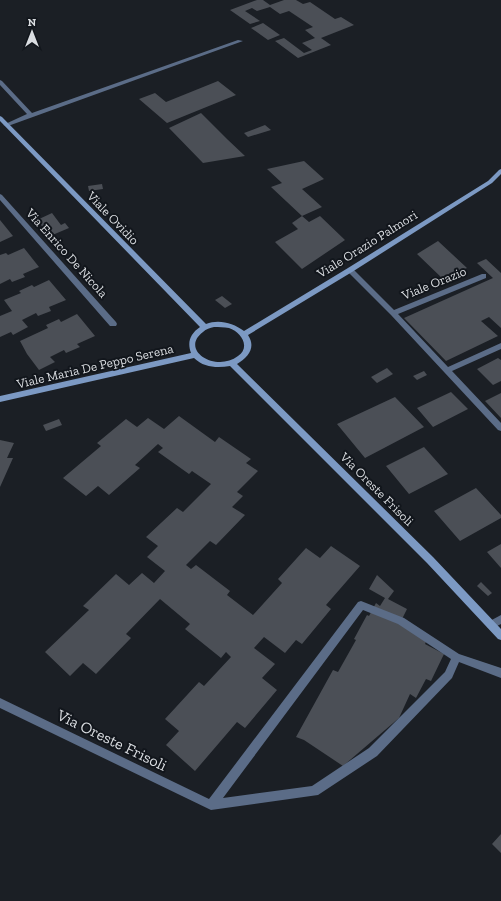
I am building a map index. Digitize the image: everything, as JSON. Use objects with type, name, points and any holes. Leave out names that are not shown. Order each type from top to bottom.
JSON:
[{"type":"main road","name":"Viale Ovidio","points":[[0,118],[204,327]]},
{"type":"main road","name":"Viale Orazio Palmori","points":[[244,334],[350,270],[490,182],[501,171]]},
{"type":"main road","points":[[213,324],[229,325],[238,329],[244,334],[248,342],[246,350],[240,358],[232,363],[221,365],[210,364],[195,355],[192,347],[192,341],[196,333],[204,327],[213,324]]},
{"type":"main road","name":"Viale Maria De Peppo Serena","points":[[0,400],[195,355]]},
{"type":"main road","name":"Via Oreste Frisoli","points":[[232,363],[424,555],[501,636]]},
{"type":"street","points":[[6,124],[240,41]]},
{"type":"street","points":[[0,82],[31,115]]},
{"type":"street","name":"Via Enrico De Nicola","points":[[1,198],[113,324]]},
{"type":"street","name":"Viale Orazio","points":[[350,270],[448,370],[501,428]]},
{"type":"street","name":"Viale Orazio","points":[[393,313],[484,276]]},
{"type":"street","points":[[448,370],[501,346]]},
{"type":"street","points":[[211,804],[328,652],[361,605],[401,621],[456,658],[501,672]]},
{"type":"street","points":[[491,624],[501,619]]},
{"type":"street","points":[[211,804],[314,791],[373,752],[449,675],[456,658]]},
{"type":"street","name":"Via Oreste Frisoli","points":[[0,703],[211,804]]},
{"type":"building","points":[[257,0],[263,0],[270,5],[284,0],[296,0],[303,4],[310,2],[335,19],[341,17],[354,25],[321,38],[331,45],[298,58],[275,41],[284,38],[304,53],[312,50],[302,43],[315,38],[305,30],[313,27],[289,11],[280,14],[270,7],[257,11],[252,8],[245,11],[260,21],[250,24],[230,10]]},
{"type":"building","points":[[263,23],[280,35],[268,40],[251,28]]},
{"type":"building","points":[[218,81],[236,95],[167,123],[139,99],[155,93],[166,102]]},
{"type":"building","points":[[201,113],[245,156],[203,163],[169,128]]},
{"type":"building","points":[[265,125],[271,130],[248,137],[244,133]]},
{"type":"building","points":[[304,161],[324,179],[302,189],[322,207],[302,216],[271,187],[282,183],[267,169]]},
{"type":"building","points":[[102,184],[103,189],[89,191],[88,186]]},
{"type":"building","points":[[52,213],[61,225],[65,223],[69,228],[50,236],[37,220]]},
{"type":"building","points":[[302,216],[309,222],[320,216],[345,240],[302,269],[275,242],[298,229],[292,223]]},
{"type":"building","points":[[0,220],[13,236],[0,242]]},
{"type":"building","points":[[438,241],[467,268],[443,279],[417,254]]},
{"type":"building","points":[[24,248],[39,267],[23,274],[25,277],[12,282],[10,279],[0,284],[0,255],[6,253],[8,255]]},
{"type":"building","points":[[486,259],[501,273],[501,328],[489,317],[481,321],[498,336],[446,361],[404,318],[493,278],[477,263]]},
{"type":"building","points":[[49,280],[66,300],[49,307],[51,311],[38,316],[36,313],[22,320],[28,327],[13,335],[11,332],[0,337],[0,316],[12,311],[4,300],[21,293],[19,291],[32,285],[34,287]]},
{"type":"building","points":[[222,296],[232,304],[225,308],[215,300]]},
{"type":"building","points":[[77,314],[95,336],[77,344],[80,347],[66,353],[64,350],[50,357],[55,362],[39,370],[27,354],[20,341],[48,328],[46,325],[59,319],[61,322]]},
{"type":"building","points":[[498,358],[501,360],[501,381],[493,385],[477,369]]},
{"type":"building","points":[[387,368],[393,374],[377,383],[371,377]]},
{"type":"building","points":[[424,371],[427,375],[417,380],[413,376]]},
{"type":"building","points":[[451,392],[468,409],[433,427],[417,408]]},
{"type":"building","points":[[501,393],[501,418],[485,401]]},
{"type":"building","points":[[395,397],[424,427],[365,458],[337,424]]},
{"type":"building","points":[[179,416],[215,442],[219,437],[251,459],[246,463],[258,471],[237,492],[243,496],[232,507],[245,515],[216,545],[210,541],[186,565],[191,569],[196,565],[230,591],[227,595],[253,615],[282,583],[278,579],[306,548],[320,558],[331,546],[360,566],[326,605],[331,609],[302,644],[296,640],[285,653],[264,637],[254,648],[275,664],[262,678],[277,690],[245,728],[237,722],[195,771],[166,745],[179,731],[165,719],[199,682],[204,686],[231,657],[226,652],[221,658],[185,629],[190,624],[160,599],[126,634],[131,638],[96,674],[83,663],[70,676],[45,652],[89,610],[83,606],[116,574],[129,585],[142,573],[154,583],[165,571],[147,557],[158,546],[146,537],[177,508],[183,512],[211,484],[192,471],[189,474],[158,452],[163,448],[158,444],[135,465],[140,468],[109,495],[98,486],[86,496],[63,478],[101,446],[97,443],[126,419],[137,427],[148,418],[164,429]]},
{"type":"building","points":[[59,419],[62,425],[46,431],[43,425]]},
{"type":"building","points":[[0,440],[14,443],[7,458],[13,458],[0,487]]},
{"type":"building","points":[[424,447],[448,474],[409,494],[386,466]]},
{"type":"building","points":[[476,488],[501,515],[501,518],[460,541],[434,511]]},
{"type":"building","points":[[501,544],[501,568],[487,552]]},
{"type":"building","points":[[377,575],[394,591],[388,599],[407,609],[401,621],[429,635],[425,644],[444,654],[431,681],[426,679],[416,698],[410,694],[399,718],[343,766],[304,740],[296,737],[333,670],[338,672],[356,640],[354,639],[367,615],[369,616],[376,603],[380,606],[385,598],[369,589]]},
{"type":"building","points":[[481,582],[492,593],[488,596],[477,586]]},
{"type":"building","points":[[501,834],[501,853],[492,844]]}]
